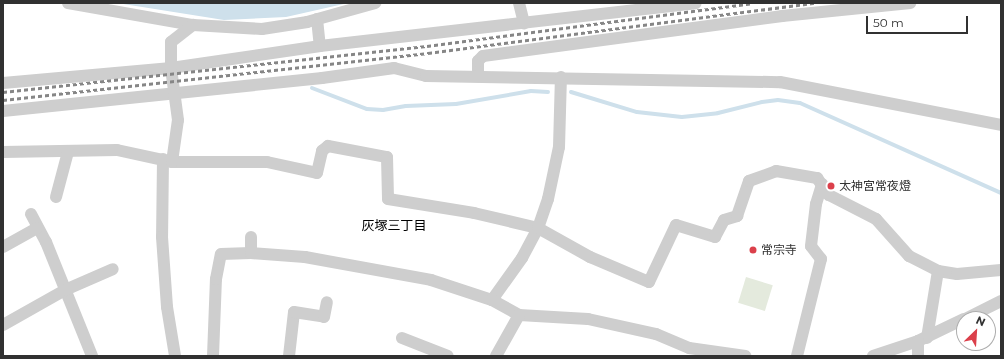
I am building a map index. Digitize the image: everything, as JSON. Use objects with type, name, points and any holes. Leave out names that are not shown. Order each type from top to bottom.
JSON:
[{"type":"street","points":[[68,3],[104,6],[193,25],[262,29],[317,19],[375,3]]},
{"type":"street","points":[[519,3],[524,23]]},
{"type":"street","points":[[3,83],[171,68],[320,46],[524,23],[653,6],[696,3]]},
{"type":"street","points":[[478,76],[478,61],[483,56],[782,16],[910,3]]},
{"type":"street","points":[[317,19],[320,46]]},
{"type":"street","points":[[175,356],[167,307],[162,237],[167,160],[178,120],[171,68],[171,42],[193,25]]},
{"type":"street","points":[[3,111],[394,68],[426,76],[561,77],[780,82],[1001,125]]},
{"type":"street","points":[[492,300],[522,258],[538,228],[548,199],[559,146],[561,77]]},
{"type":"street","points":[[3,152],[117,150],[167,160],[267,162],[317,173],[322,151],[328,146],[387,157],[388,199],[474,213],[538,228],[590,257],[649,282],[676,224],[715,237],[724,220],[737,216],[749,181],[776,171],[817,178],[829,194],[876,219],[909,256],[938,271],[957,274],[1001,270]]},
{"type":"street","points":[[56,197],[68,152]]},
{"type":"street","points":[[797,356],[821,259],[811,246],[816,204],[822,184]]},
{"type":"street","points":[[31,214],[65,290],[92,356]]},
{"type":"street","points":[[3,247],[37,228]]},
{"type":"street","points":[[251,237],[251,253]]},
{"type":"street","points":[[213,356],[216,279],[221,254],[251,253],[305,257],[431,280],[492,300],[519,315],[588,319],[656,334],[689,348],[745,356]]},
{"type":"street","points":[[3,325],[65,290],[113,269]]},
{"type":"street","points":[[918,356],[923,340],[938,271]]},
{"type":"street","points":[[980,311],[1001,301]]},
{"type":"street","points":[[288,356],[294,312],[324,317],[327,302]]},
{"type":"street","points":[[496,356],[519,315]]},
{"type":"street","points":[[873,356],[923,340],[956,323]]},
{"type":"street","points":[[402,338],[448,356]]},
{"type":"shaded area","points":[[746,277],[773,285],[765,311],[738,303]]},
{"type":"water","points":[[117,3],[348,3],[286,17],[224,20]]},
{"type":"waterway","points":[[312,88],[367,109],[383,110],[406,106],[456,104],[531,91],[548,92]]},
{"type":"waterway","points":[[571,92],[637,112],[682,117],[718,113],[762,102],[778,100],[800,103],[1001,193]]},
{"type":"railway","points":[[3,92],[427,46],[752,3]]},
{"type":"railway","points":[[3,100],[428,53],[815,3]]},
{"type":"place","name":"太神宮常夜燈","points":[[831,186]]},
{"type":"place","name":"常宗寺","points":[[753,250]]},
{"type":"district","name":"灰塚三丁目","points":[[394,225]]}]
